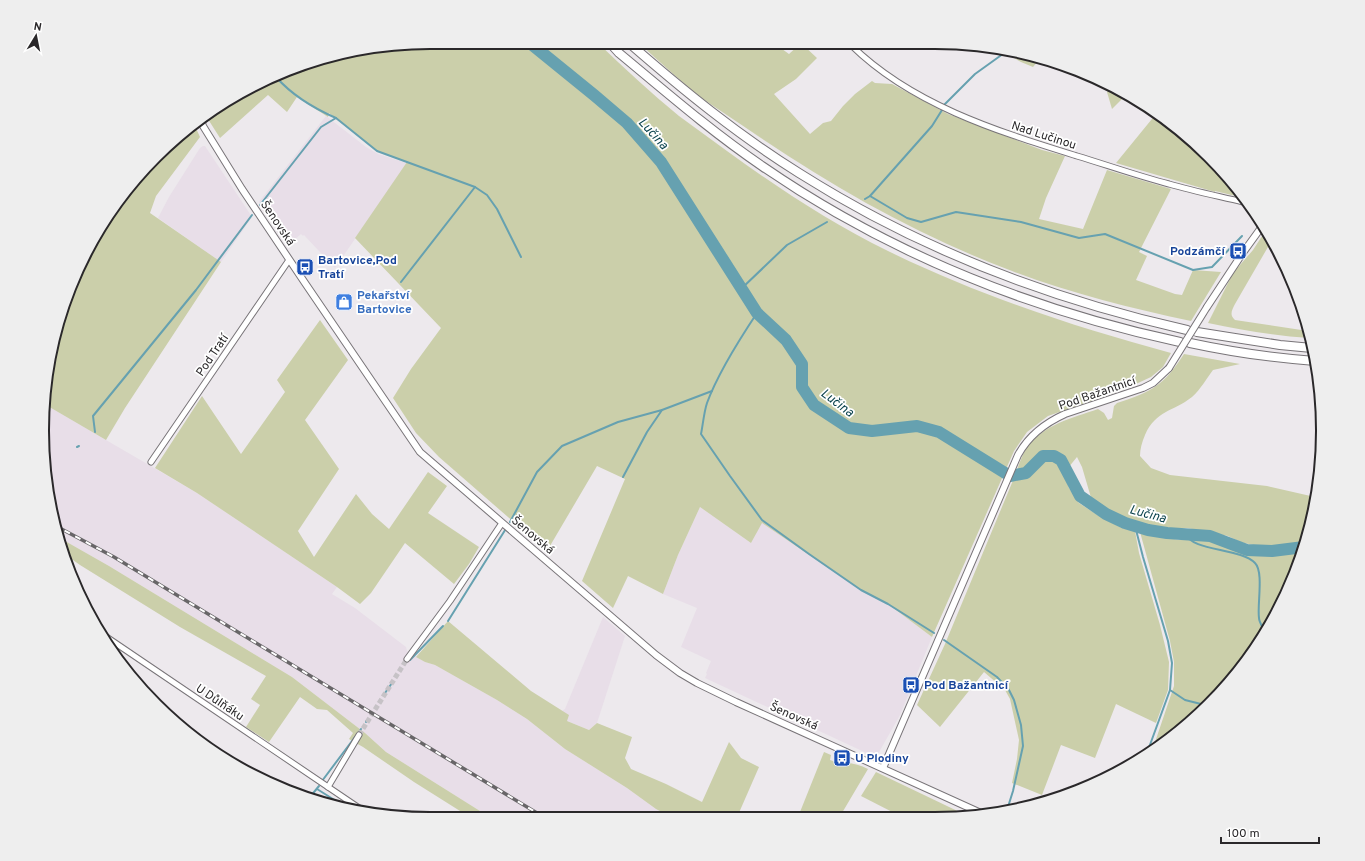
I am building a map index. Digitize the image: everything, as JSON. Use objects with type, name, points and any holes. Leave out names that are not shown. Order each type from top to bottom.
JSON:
[{"type":"highway","points":[[617,49],[685,108],[753,160],[832,211],[876,234],[922,257],[1024,298],[1082,318],[1180,342]]},
{"type":"highway","points":[[636,49],[695,99],[745,137],[798,173],[886,223],[946,252],[1023,283],[1112,312],[1188,330]]},
{"type":"highway","points":[[1197,332],[1273,344],[1307,347]]},
{"type":"highway","points":[[1190,344],[1285,359],[1310,361]]},
{"type":"street","name":"Nad Lučinou","points":[[856,49],[911,91],[950,110],[1018,137],[1170,185],[1239,201]]},
{"type":"street","name":"Šenovská","points":[[203,124],[222,158],[289,260],[420,452],[656,655],[680,673],[736,702],[974,810]]},
{"type":"street","name":"Pod Bažantnicí","points":[[883,768],[1018,455],[1030,437],[1047,424],[1065,414],[1143,388],[1153,383],[1170,368],[1242,254],[1259,230]]},
{"type":"street","name":"Pod Tratí","points":[[151,462],[289,260]]},
{"type":"street","points":[[407,659],[450,601],[502,524]]},
{"type":"street","name":"U Důlňáku","points":[[112,641],[354,804]]},
{"type":"street","points":[[328,787],[359,735]]},
{"type":"shaded area","points":[[326,116],[366,147],[378,154],[407,163],[335,268],[304,235],[303,236],[301,234],[288,245],[259,202]]},
{"type":"shaded area","points":[[205,146],[252,217],[221,262],[158,218],[169,197],[200,148]]},
{"type":"shaded area","points":[[50,407],[197,493],[337,587],[332,594],[355,608],[406,647],[407,651],[497,700],[527,719],[565,749],[662,812],[480,812],[386,752],[365,733],[292,677],[66,541],[56,505],[52,480],[49,430]]},
{"type":"shaded area","points":[[700,507],[751,543],[762,522],[861,590],[888,604],[932,637],[900,715],[878,754],[873,756],[705,678],[711,661],[681,647],[697,608],[663,594],[678,555]]},
{"type":"shaded area","points":[[603,617],[625,636],[597,723],[589,730],[567,721],[562,711],[565,709]]},
{"type":"green space","points":[[430,49],[604,49],[648,89],[685,120],[785,192],[846,229],[922,267],[992,296],[1063,321],[1171,353],[1163,367],[1151,377],[1125,389],[1048,416],[1027,432],[1014,451],[932,637],[888,604],[861,590],[762,523],[751,543],[700,507],[678,555],[663,594],[628,576],[613,608],[582,581],[625,479],[597,466],[547,551],[439,457],[416,433],[393,398],[411,369],[441,328],[355,238],[407,162],[377,151],[329,113],[328,117],[297,97],[287,112],[268,95],[220,138],[209,120],[240,100],[262,88],[308,69],[356,56],[381,52]]},
{"type":"green space","points":[[646,49],[782,49],[789,54],[794,49],[807,49],[817,58],[796,79],[774,94],[810,134],[823,123],[831,121],[855,94],[872,81],[875,83],[892,84],[948,114],[1042,150],[1065,156],[1046,198],[1039,219],[1083,229],[1107,170],[1171,189],[1139,252],[1147,256],[1136,280],[1175,294],[1182,295],[1193,270],[1221,272],[1191,321],[1100,299],[1034,279],[978,258],[945,243],[848,193],[703,99]]},
{"type":"green space","points":[[1011,57],[1036,63],[1033,67]]},
{"type":"green space","points":[[1108,91],[1122,99],[1112,109]]},
{"type":"green space","points":[[1153,118],[1186,144],[1204,161],[1235,196],[1215,192],[1116,163]]},
{"type":"green space","points":[[196,129],[200,137],[156,196],[150,213],[221,262],[125,408],[106,440],[50,407],[56,356],[62,332],[69,308],[88,262],[113,219],[144,179],[161,161]]},
{"type":"green space","points":[[1262,236],[1268,246],[1235,304],[1232,310],[1232,316],[1235,320],[1302,330],[1304,338],[1284,336],[1208,323],[1233,273],[1253,250]]},
{"type":"green space","points":[[320,320],[348,360],[305,420],[339,469],[298,531],[314,557],[356,494],[372,514],[389,529],[428,472],[447,486],[428,513],[479,547],[469,564],[454,584],[405,543],[371,593],[360,604],[197,493],[155,468],[202,396],[241,454],[285,392],[277,380]]},
{"type":"green space","points":[[1184,354],[1240,364],[1213,370],[1192,397],[1166,412],[1154,421],[1149,427],[1144,438],[1140,456],[1151,468],[1170,475],[1267,486],[1310,496],[1299,543],[1262,547],[1240,542],[1228,536],[1208,532],[1187,528],[1167,529],[1147,525],[1113,513],[1092,501],[1082,467],[1077,457],[1068,468],[1063,457],[1055,454],[1043,454],[1024,472],[1016,473],[1027,447],[1042,433],[1069,419],[1098,409],[1104,413],[1108,420],[1112,418],[1114,406],[1117,403],[1139,395],[1156,386],[1177,365]]},
{"type":"green space","points":[[1044,459],[1054,460],[1060,464],[1069,488],[1079,503],[1122,528],[1135,531],[1139,553],[1169,662],[1168,690],[1156,723],[1116,704],[1095,758],[1061,745],[1042,795],[1012,783],[1019,740],[1010,699],[1005,690],[984,672],[940,727],[917,705],[945,644],[1014,478],[1028,476]]},
{"type":"green space","points":[[1140,532],[1179,540],[1188,539],[1216,542],[1246,554],[1269,556],[1296,552],[1277,599],[1252,642],[1237,663],[1204,700],[1186,717],[1155,741],[1174,686],[1174,662],[1170,641]]},
{"type":"green space","points":[[66,541],[292,677],[365,733],[386,752],[480,812],[462,812],[414,782],[349,739],[353,733],[327,710],[317,709],[300,697],[269,742],[246,727],[260,705],[251,699],[266,676],[180,627],[71,559]]},
{"type":"green space","points":[[448,621],[531,691],[569,715],[567,721],[589,730],[597,723],[632,737],[625,758],[631,769],[702,802],[729,742],[741,758],[759,767],[739,812],[662,812],[565,749],[527,719],[497,700],[435,665],[416,657]]},
{"type":"green space","points":[[824,752],[831,755],[830,760],[839,763],[841,760],[868,769],[843,812],[800,812]]},
{"type":"green space","points":[[876,772],[958,811],[892,812],[861,796]]},
{"type":"waterway","name":"Lučina","points":[[537,49],[627,123],[661,162],[757,313],[786,340],[802,364],[802,387],[814,405],[849,428],[872,431],[917,426],[939,432],[1010,476],[1026,473],[1043,456],[1054,456],[1061,460],[1080,496],[1106,514],[1125,523],[1148,530],[1167,533],[1210,536],[1247,550],[1272,551],[1298,548]]},
{"type":"waterway","points":[[944,105],[975,74],[1002,55]]},
{"type":"waterway","points":[[260,205],[321,127],[336,118],[303,100],[279,81]]},
{"type":"waterway","points":[[870,196],[932,126],[942,110]]},
{"type":"waterway","points":[[336,118],[377,151],[475,187],[487,195],[497,209],[521,257]]},
{"type":"waterway","points":[[401,282],[475,187]]},
{"type":"waterway","points":[[865,199],[870,196],[907,218],[921,222],[956,212],[1021,222],[1079,238],[1105,234],[1193,270],[1212,267],[1242,236]]},
{"type":"waterway","points":[[95,432],[93,416],[196,290],[252,215]]},
{"type":"waterway","points":[[741,289],[787,245],[827,222]]},
{"type":"waterway","points":[[757,313],[729,357],[717,380],[706,407],[701,434],[762,520],[861,590],[888,604],[934,633]]},
{"type":"waterway","points":[[510,522],[537,472],[562,446],[618,422],[662,410],[712,391]]},
{"type":"waterway","points":[[623,477],[647,432],[662,410]]},
{"type":"waterway","points":[[1125,523],[1135,526],[1168,641],[1172,663],[1170,690],[1185,700],[1200,704]]},
{"type":"waterway","points":[[448,621],[507,527]]},
{"type":"waterway","points":[[1186,534],[1190,540],[1197,544],[1239,555],[1248,558],[1255,563],[1258,567],[1260,581],[1259,620],[1262,626]]},
{"type":"waterway","points":[[410,660],[443,626]]},
{"type":"waterway","points":[[944,640],[997,677],[1009,690],[1014,700],[1021,725],[1023,746],[1009,805]]},
{"type":"waterway","points":[[385,693],[392,683]]},
{"type":"waterway","points":[[1150,745],[1170,690]]},
{"type":"waterway","points":[[358,734],[361,729]]},
{"type":"waterway","points":[[322,781],[355,737]]},
{"type":"waterway","points":[[313,793],[319,786]]},
{"type":"waterway","points":[[317,789],[333,799]]},
{"type":"tunnel","points":[[359,735],[407,659]]},
{"type":"railway","points":[[62,529],[114,557],[535,812]]},
{"type":"place","name":"Podzámčí","points":[[1238,251]]},
{"type":"place","name":"Bartovice,Pod Tratí","points":[[305,267]]},
{"type":"place","name":"Pekařství Bartovice","points":[[344,302]]},
{"type":"place","name":"Pod Bažantnicí","points":[[911,685]]},
{"type":"place","name":"U Plodiny","points":[[842,758]]}]
